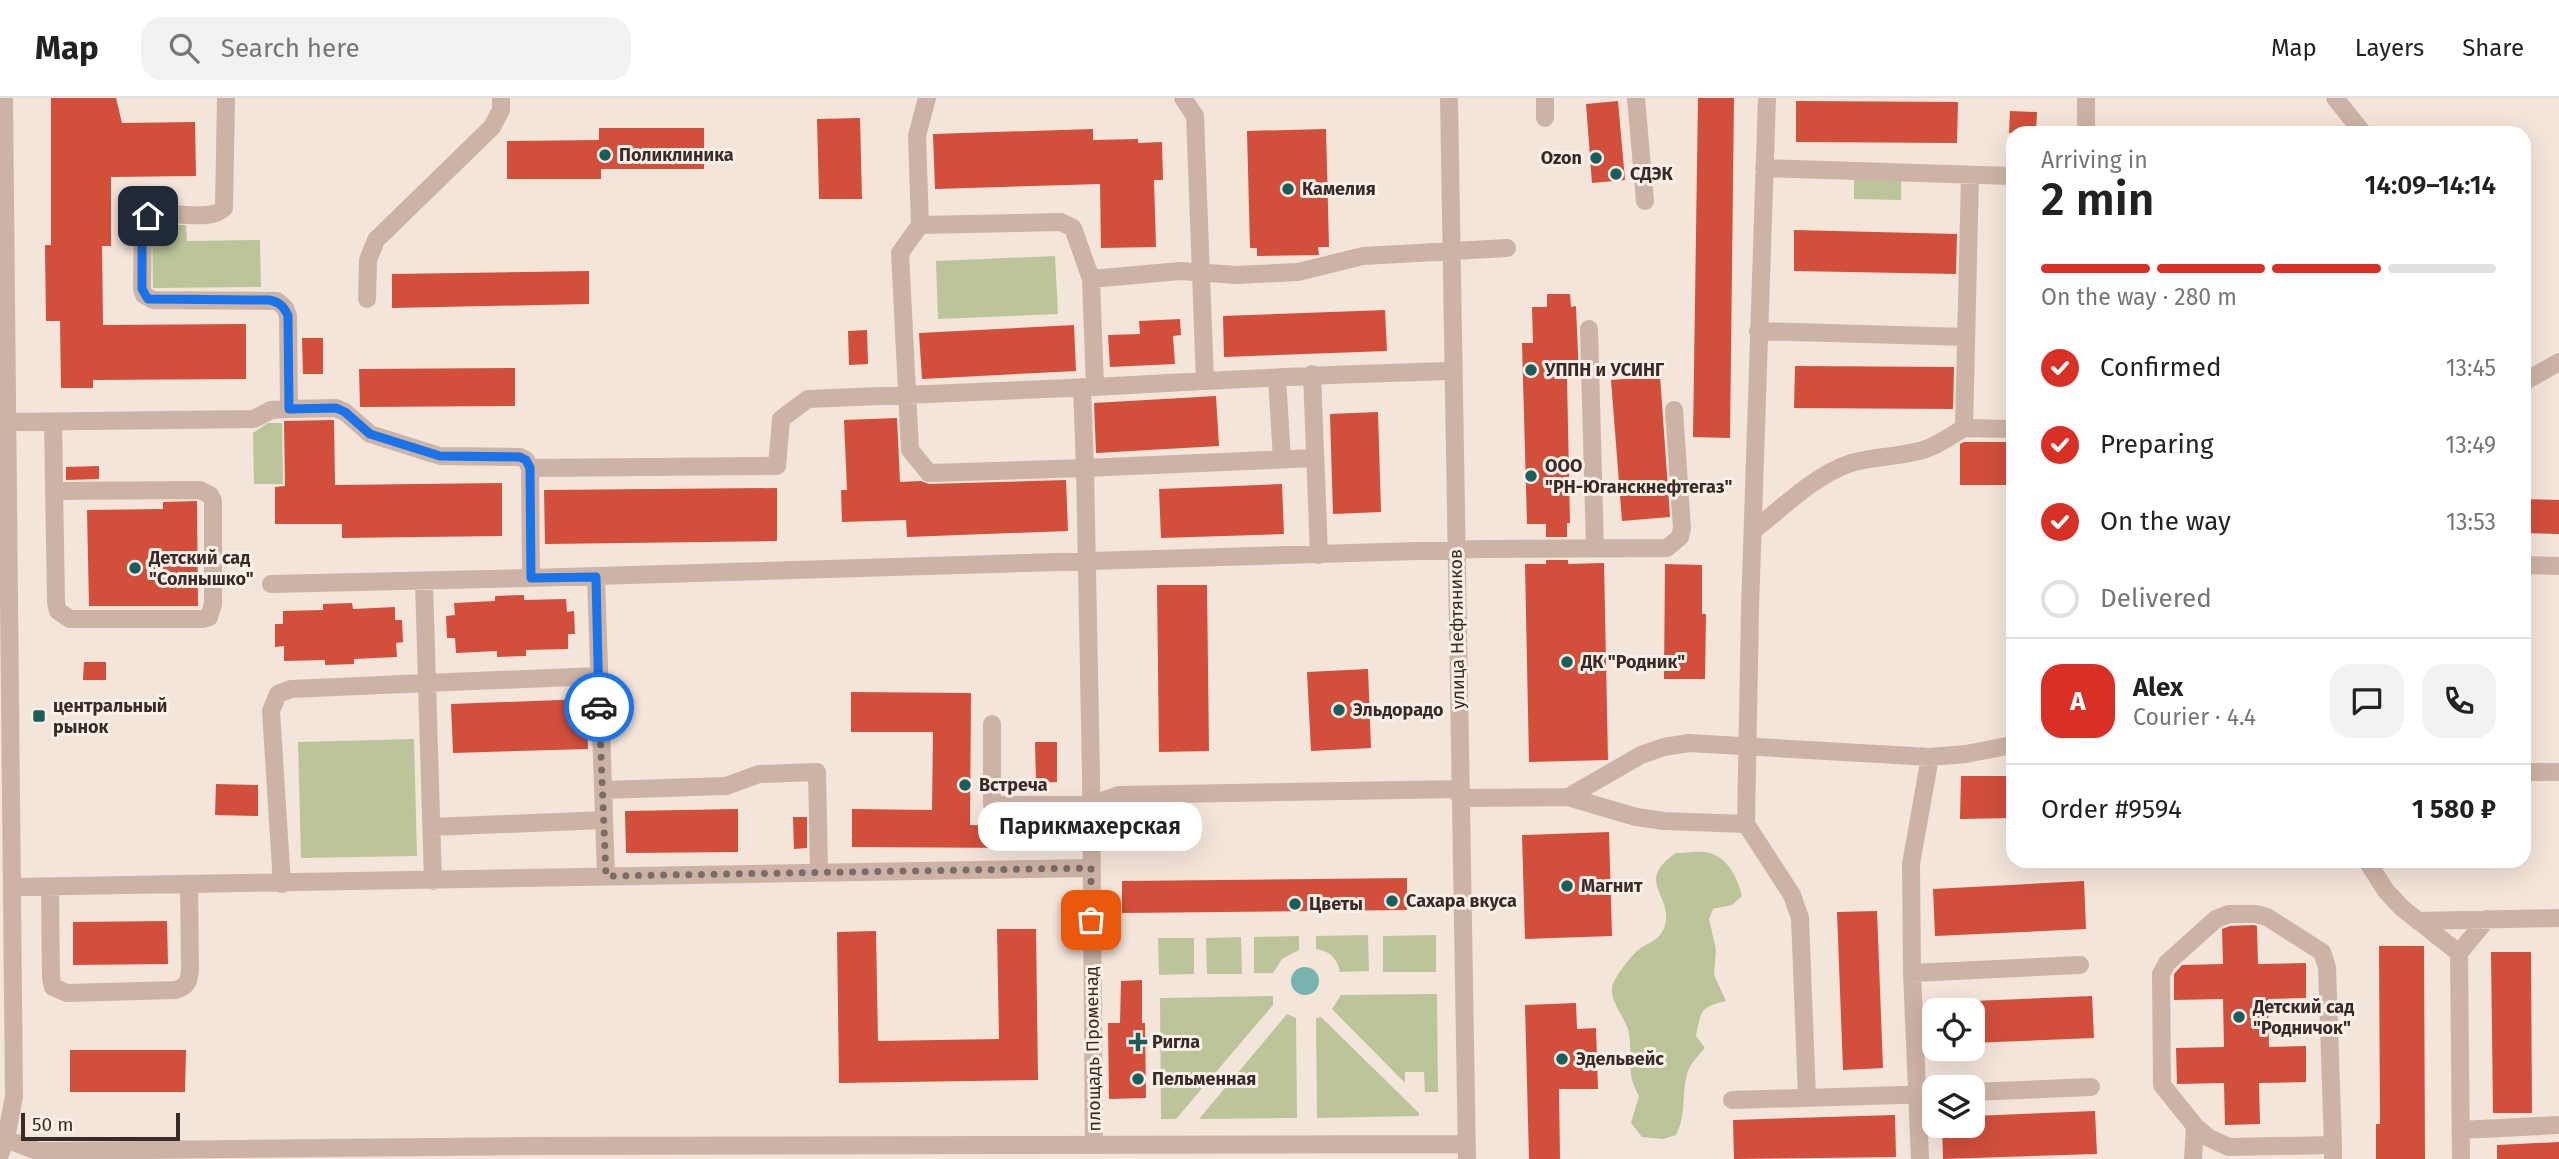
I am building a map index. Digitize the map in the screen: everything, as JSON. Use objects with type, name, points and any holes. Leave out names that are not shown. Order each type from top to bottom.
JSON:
[{"type":"street","points":[[0,109],[3,98]]},
{"type":"street","points":[[3,98],[5,710],[13,887],[7,980],[14,1096],[3,1147],[37,1151],[282,1154],[945,1152],[1094,1145],[1173,1152],[1467,1151]]},
{"type":"street","points":[[226,98],[224,208],[214,214],[154,215],[143,219],[142,289],[144,295],[153,300],[277,301],[285,308],[288,316],[289,409]]},
{"type":"street","points":[[368,299],[368,260],[376,240],[492,127],[501,110],[501,98]]},
{"type":"street","points":[[927,98],[916,136],[920,225],[900,253],[910,450],[929,474],[1315,458]]},
{"type":"street","points":[[1183,98],[1195,116],[1205,381]]},
{"type":"street","name":"улица Нефтяников","points":[[1449,98],[1467,1151]]},
{"type":"street","points":[[1545,98],[1545,118]]},
{"type":"street","points":[[1636,98],[1644,201]]},
{"type":"street","points":[[1767,98],[1746,745],[1746,824],[1792,895],[1800,918],[1807,1097]]},
{"type":"street","points":[[2333,98],[2357,126]]},
{"type":"street","points":[[2086,126],[2092,99]]},
{"type":"street","points":[[1764,168],[2006,176]]},
{"type":"street","points":[[1964,428],[1970,175]]},
{"type":"street","name":"площадь Променад","points":[[920,225],[1061,222],[1073,228],[1091,279],[1085,468],[1089,562],[1094,1145]]},
{"type":"street","points":[[1091,279],[1180,271],[1237,275],[1298,272],[1363,256],[1507,248]]},
{"type":"street","points":[[0,264],[5,282]]},
{"type":"street","points":[[1589,329],[1595,548]]},
{"type":"street","points":[[1759,331],[1966,337]]},
{"type":"street","points":[[2531,378],[2559,362]]},
{"type":"street","points":[[530,468],[777,466],[782,419],[808,399],[1277,379],[1312,374],[1454,371]]},
{"type":"street","points":[[1312,374],[1319,555]]},
{"type":"street","points":[[1277,379],[1282,459]]},
{"type":"street","points":[[6,422],[254,419],[271,410],[336,408],[345,412],[370,434],[428,454],[520,457],[526,460],[530,468],[531,578]]},
{"type":"street","points":[[271,584],[424,582],[1456,551],[1657,549],[1674,544],[1680,537],[1682,528],[1674,410]]},
{"type":"street","points":[[53,422],[54,491],[56,602],[58,611],[70,619],[209,617],[214,604],[211,495],[200,490],[54,491]]},
{"type":"street","points":[[1753,531],[1817,481],[1852,463],[1923,450],[1935,446],[1964,428],[2006,429]]},
{"type":"street","points":[[2531,565],[2559,566]]},
{"type":"street","points":[[596,577],[606,876]]},
{"type":"street","points":[[424,582],[433,881]]},
{"type":"street","points":[[282,884],[271,711],[278,694],[291,689],[598,676]]},
{"type":"street","points":[[992,724],[992,804],[1091,805],[1119,795],[1460,794],[1568,797],[1636,817],[1664,821],[1746,824]]},
{"type":"street","points":[[1568,797],[1641,755],[1664,747],[1689,743],[1930,757],[1966,754],[2006,746]]},
{"type":"street","points":[[1924,1075],[1912,973],[1911,864],[1930,757]]},
{"type":"street","points":[[603,790],[726,786],[760,774],[817,772],[819,871]]},
{"type":"street","points":[[2531,772],[2559,772]]},
{"type":"street","points":[[1091,774],[1119,795]]},
{"type":"street","points":[[431,827],[604,820]]},
{"type":"street","points":[[13,887],[1091,868]]},
{"type":"street","points":[[2371,868],[2386,891],[2418,921],[2459,953]]},
{"type":"street","points":[[50,887],[51,978],[53,987],[67,993],[176,990],[184,987],[189,980],[190,969],[189,885]]},
{"type":"street","points":[[2228,914],[2256,914],[2267,917],[2322,952],[2325,958],[2333,1152],[2229,1147],[2209,1138],[2195,1126],[2162,1084],[2161,974],[2167,963],[2216,919],[2228,914]]},
{"type":"street","points":[[2418,921],[2559,918]]},
{"type":"street","points":[[2461,1159],[2459,953],[2487,919]]},
{"type":"street","points":[[1912,973],[2080,965]]},
{"type":"street","points":[[1985,1091],[2091,1087]]},
{"type":"street","points":[[1732,1100],[1922,1094]]},
{"type":"street","points":[[2461,1130],[2559,1125]]},
{"type":"street","points":[[2193,1159],[2195,1126]]},
{"type":"street","points":[[1920,1159],[1922,1137]]},
{"type":"green space","points":[[1854,177],[1901,178],[1901,200],[1854,199]]},
{"type":"green space","points":[[152,225],[186,225],[187,241],[260,240],[261,287],[153,288]]},
{"type":"green space","points":[[1055,256],[1058,314],[938,319],[936,261]]},
{"type":"green space","points":[[268,423],[282,423],[283,484],[254,484],[253,433]]},
{"type":"green space","points":[[414,739],[417,856],[301,858],[298,742]]},
{"type":"green space","points":[[1702,852],[1717,856],[1732,870],[1742,896],[1732,905],[1713,909],[1709,919],[1716,950],[1714,975],[1726,1001],[1711,1005],[1703,1011],[1696,1036],[1705,1048],[1688,1071],[1682,1120],[1676,1135],[1663,1139],[1642,1137],[1631,1123],[1639,1096],[1632,1080],[1629,1033],[1612,992],[1616,978],[1628,961],[1640,949],[1655,940],[1664,928],[1665,907],[1656,881],[1657,873],[1663,863],[1676,853]]},
{"type":"green space","points":[[1368,935],[1369,971],[1340,972],[1332,956],[1316,949],[1316,936]]},
{"type":"green space","points":[[1436,935],[1436,972],[1383,972],[1383,936]]},
{"type":"green space","points":[[1299,936],[1299,950],[1282,959],[1273,973],[1254,973],[1254,937]]},
{"type":"green space","points":[[1241,937],[1242,974],[1207,974],[1206,938]]},
{"type":"green space","points":[[1158,938],[1194,938],[1194,974],[1159,975]]},
{"type":"green space","points":[[1437,994],[1438,1092],[1425,1092],[1424,1072],[1405,1072],[1405,1083],[1332,1009],[1341,995]]},
{"type":"green space","points":[[1273,996],[1273,1005],[1176,1119],[1161,1119],[1160,998]]},
{"type":"green space","points":[[1287,1014],[1296,1018],[1297,1118],[1199,1119]]},
{"type":"green space","points":[[1321,1017],[1419,1113],[1419,1116],[1317,1118],[1316,1018]]},
{"type":"water","points":[[1305,967],[1315,971],[1319,981],[1315,991],[1305,995],[1295,991],[1291,981],[1295,971]]},
{"type":"building","points":[[51,98],[116,98],[122,123],[195,122],[196,176],[111,177],[111,246],[102,246],[103,325],[246,324],[246,379],[93,380],[93,388],[61,388],[60,321],[46,321],[45,245],[51,245]]},
{"type":"building","points":[[1698,98],[1734,98],[1730,438],[1693,437]]},
{"type":"building","points":[[1618,101],[1625,180],[1592,183],[1586,104]]},
{"type":"building","points":[[1796,101],[1958,102],[1957,143],[1796,142]]},
{"type":"building","points":[[2010,111],[2037,112],[2036,126],[2009,126]]},
{"type":"building","points":[[860,118],[862,199],[819,199],[817,119]]},
{"type":"building","name":"Поликлиника","points":[[599,128],[704,128],[704,169],[601,169],[601,179],[507,179],[507,141],[599,140]]},
{"type":"building","points":[[1093,129],[1093,140],[1138,139],[1138,143],[1162,142],[1163,180],[1154,180],[1156,247],[1101,248],[1100,184],[935,189],[933,134]]},
{"type":"building","name":"Камелия","points":[[1326,129],[1329,247],[1318,247],[1319,255],[1257,256],[1257,248],[1250,248],[1247,131]]},
{"type":"building","points":[[1794,230],[1957,234],[1956,274],[1794,271]]},
{"type":"building","points":[[589,271],[589,304],[392,308],[392,274]]},
{"type":"building","points":[[1547,294],[1570,294],[1571,307],[1576,306],[1579,378],[1567,378],[1570,523],[1567,523],[1567,537],[1546,537],[1546,524],[1527,524],[1522,343],[1533,343],[1532,307],[1547,307]]},
{"type":"building","points":[[1385,310],[1387,351],[1224,357],[1223,316]]},
{"type":"building","points":[[1180,319],[1181,335],[1173,336],[1175,364],[1110,367],[1108,335],[1140,334],[1139,321]]},
{"type":"building","points":[[1074,325],[1076,371],[922,379],[919,333]]},
{"type":"building","points":[[867,330],[868,364],[849,365],[848,331]]},
{"type":"building","points":[[302,338],[323,338],[323,374],[303,374]]},
{"type":"building","points":[[1795,366],[1954,367],[1953,409],[1794,408]]},
{"type":"building","points":[[515,368],[515,406],[360,407],[359,369]]},
{"type":"building","points":[[1660,376],[1670,517],[1622,521],[1611,380]]},
{"type":"building","points":[[1216,396],[1219,446],[1096,453],[1094,403]]},
{"type":"building","points":[[1378,412],[1381,512],[1333,514],[1330,414]]},
{"type":"building","points":[[897,418],[900,482],[921,481],[929,484],[1066,480],[1068,531],[907,537],[906,520],[842,522],[841,490],[847,490],[844,420]]},
{"type":"building","points":[[334,420],[335,485],[502,483],[502,536],[342,538],[342,524],[275,524],[275,487],[285,486],[284,421]]},
{"type":"building","points":[[2006,442],[2006,485],[1960,485],[1960,444]]},
{"type":"building","points":[[99,466],[99,479],[66,480],[66,467]]},
{"type":"building","points":[[1282,484],[1284,534],[1161,538],[1159,489]]},
{"type":"building","points":[[777,488],[777,541],[545,544],[544,490]]},
{"type":"building","points":[[2531,499],[2559,500],[2559,534],[2531,533]]},
{"type":"building","points":[[197,501],[198,606],[89,606],[87,510],[163,509],[163,502]]},
{"type":"building","name":"ДК \"Родник\"","points":[[1546,560],[1568,560],[1568,564],[1604,563],[1608,760],[1529,762],[1525,564],[1546,564]]},
{"type":"building","points":[[1665,564],[1702,565],[1702,614],[1706,614],[1705,679],[1664,679]]},
{"type":"building","points":[[1157,585],[1207,585],[1209,751],[1159,752]]},
{"type":"building","points":[[524,595],[524,600],[566,599],[567,612],[574,611],[575,634],[568,634],[568,649],[526,650],[526,656],[497,657],[497,651],[456,653],[455,638],[447,638],[446,616],[455,615],[454,603],[495,601],[495,596]]},
{"type":"building","points":[[352,603],[353,609],[395,607],[395,620],[402,620],[403,642],[396,643],[397,657],[354,659],[354,664],[325,665],[325,660],[284,661],[284,646],[275,647],[275,624],[283,624],[283,611],[323,610],[323,604]]},
{"type":"building","points":[[84,662],[106,662],[106,680],[83,680]]},
{"type":"building","name":"Эльдорадо","points":[[1368,669],[1371,748],[1311,751],[1307,672]]},
{"type":"building","points":[[851,692],[971,693],[970,825],[1020,826],[1020,848],[852,847],[852,809],[932,810],[933,732],[851,732]]},
{"type":"building","points":[[586,699],[588,749],[453,753],[451,704]]},
{"type":"building","points":[[1035,742],[1057,742],[1057,782],[1036,783]]},
{"type":"building","points":[[1961,776],[2006,776],[2006,818],[1960,819]]},
{"type":"building","points":[[216,784],[258,785],[258,816],[215,815]]},
{"type":"building","points":[[738,809],[738,852],[626,853],[625,811]]},
{"type":"building","points":[[793,817],[807,817],[807,848],[794,849]]},
{"type":"building","points":[[1032,823],[1057,823],[1057,842],[1032,842]]},
{"type":"building","name":"Магнит","points":[[1609,832],[1612,936],[1525,939],[1522,835]]},
{"type":"building","points":[[1407,878],[1407,910],[1122,913],[1122,881]]},
{"type":"building","points":[[2084,881],[2086,929],[1935,936],[1933,889]]},
{"type":"building","points":[[1877,911],[1883,1068],[1843,1070],[1837,912]]},
{"type":"building","points":[[167,921],[168,964],[73,965],[73,922]]},
{"type":"building","points":[[2257,926],[2258,964],[2306,963],[2306,998],[2268,999],[2269,1047],[2306,1046],[2306,1082],[2259,1083],[2260,1124],[2225,1125],[2224,1083],[2177,1084],[2176,1048],[2224,1047],[2223,999],[2174,1000],[2174,974],[2182,965],[2223,964],[2222,929]]},
{"type":"building","points":[[997,929],[1036,929],[1038,1080],[839,1083],[837,932],[876,931],[878,1041],[999,1039]]},
{"type":"building","points":[[2379,946],[2424,946],[2425,1159],[2376,1159],[2376,1124],[2380,1124]]},
{"type":"building","points":[[2491,952],[2531,952],[2532,1113],[2493,1113]]},
{"type":"building","points":[[1142,980],[1146,1098],[1109,1099],[1108,1023],[1120,1023],[1121,981]]},
{"type":"building","points":[[2092,996],[2094,1038],[1985,1042],[1985,1000]]},
{"type":"building","name":"Эдельвейс","points":[[1576,1003],[1577,1029],[1596,1028],[1598,1089],[1559,1089],[1560,1159],[1529,1159],[1525,1005]]},
{"type":"building","points":[[70,1050],[186,1050],[185,1092],[70,1092]]},
{"type":"building","points":[[2095,1111],[2097,1154],[1943,1159],[1942,1138],[1985,1138],[1985,1115]]},
{"type":"building","points":[[1895,1115],[1896,1157],[1734,1159],[1733,1120]]},
{"type":"building","points":[[2559,1142],[2559,1159],[2497,1159],[2497,1145]]},
{"type":"way so far","points":[[599,707],[606,876],[1091,868],[1091,920]]},
{"type":"place","name":"Поликлиника","points":[[605,155]]},
{"type":"place","name":"Ozon","points":[[1596,158]]},
{"type":"place","name":"СДЭК","points":[[1616,174]]},
{"type":"place","name":"Камелия","points":[[1288,189]]},
{"type":"place","name":"УППН и УСИНГ","points":[[1531,370]]},
{"type":"place","name":"ООО \"РН-Юганскнефтегаз\"","points":[[1531,476]]},
{"type":"place","name":"Детский сад \"Солнышко\"","points":[[135,568]]},
{"type":"place","name":"ДК \"Родник\"","points":[[1567,662]]},
{"type":"place","name":"Эльдорадо","points":[[1339,710]]},
{"type":"place","name":"центральный рынок","points":[[39,716]]},
{"type":"place","name":"Встреча","points":[[965,785]]},
{"type":"place","name":"Магнит","points":[[1567,886]]},
{"type":"place","name":"Сахара вкуса","points":[[1392,901]]},
{"type":"place","name":"Цветы","points":[[1295,904]]},
{"type":"place","name":"Парикмахерская","points":[[1091,920]]},
{"type":"place","name":"Детский сад \"Родничок\"","points":[[2239,1017]]},
{"type":"place","name":"Ригла","points":[[1138,1042]]},
{"type":"place","name":"Эдельвейс","points":[[1562,1059]]},
{"type":"place","name":"Пельменная","points":[[1138,1079]]},
{"type":"route","points":[[148,216],[143,219],[142,224],[142,289],[148,299],[269,300],[277,301],[285,308],[288,316],[289,409],[336,408],[345,412],[370,434],[428,454],[520,457],[526,460],[530,468],[531,578],[596,577],[599,707]]}]
